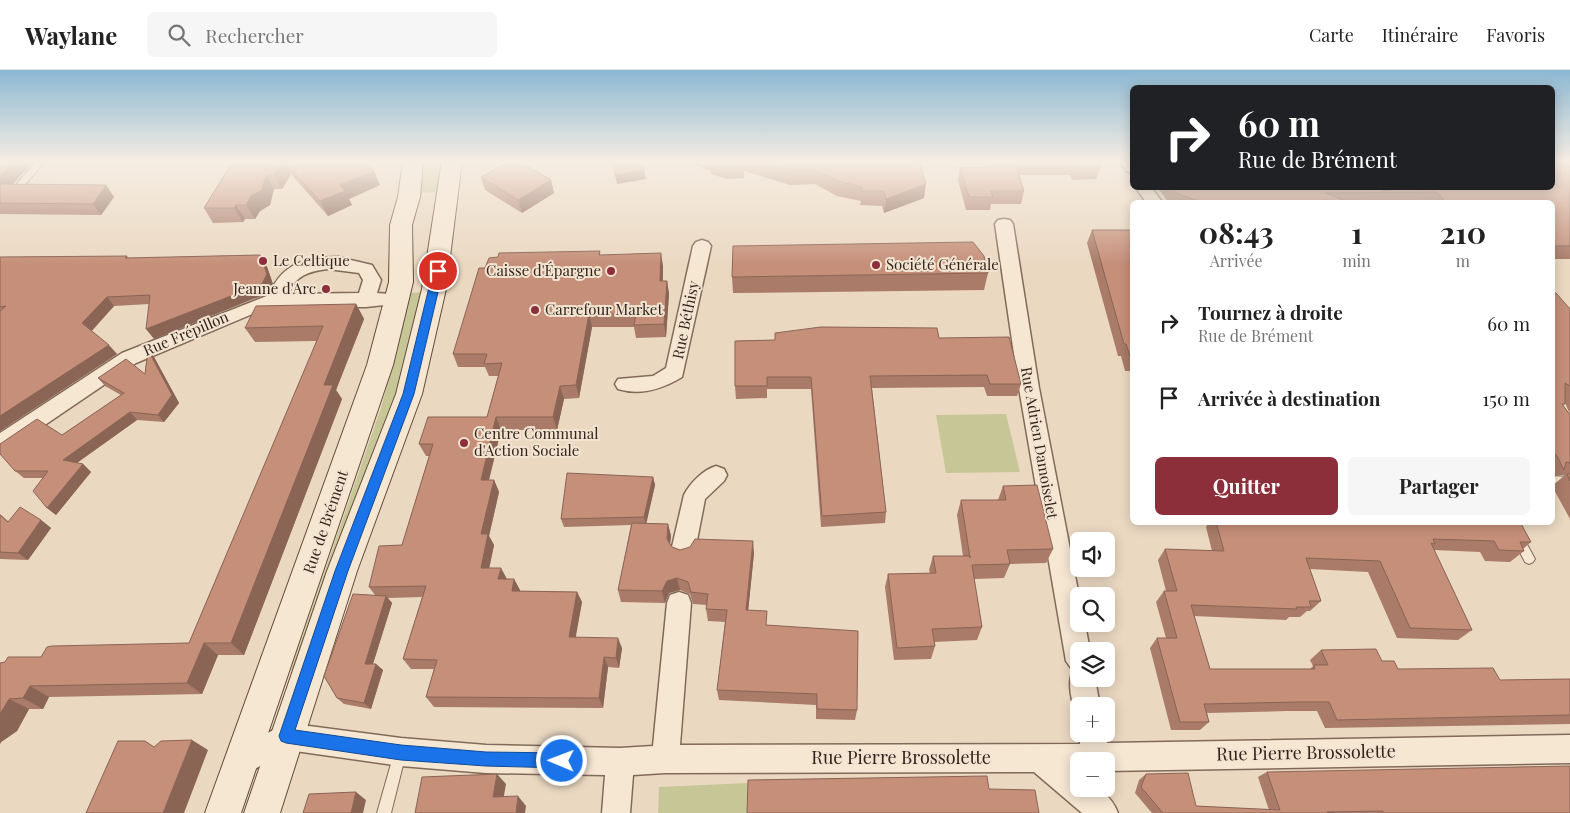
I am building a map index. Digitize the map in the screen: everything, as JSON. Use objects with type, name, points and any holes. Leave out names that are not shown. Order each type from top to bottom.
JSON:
[{"type":"main road","name":"Rue de Brément","points":[[223,813],[380,366],[401,282],[402,236],[409,196]]},
{"type":"main road","name":"Rue de Brément","points":[[262,813],[342,571],[409,394],[434,289],[448,196]]},
{"type":"main road","points":[[402,236],[442,242]]},
{"type":"street","name":"Rue Adrien Damoiselet","points":[[1004,224],[1029,388],[1075,642]]},
{"type":"street","name":"Rue Béthisy","points":[[626,384],[656,382],[675,372],[702,246]]},
{"type":"street","points":[[276,300],[281,285],[292,273],[319,264],[338,262],[354,264],[366,269],[372,280],[366,301]]},
{"type":"street","name":"Rue Frépillon","points":[[0,444],[128,358],[267,300],[366,301],[396,299]]},
{"type":"street","points":[[683,551],[695,495],[716,475]]},
{"type":"street","points":[[665,759],[679,603]]},
{"type":"street","name":"Rue Pierre Brossolette","points":[[286,736],[401,752],[486,759],[620,762],[665,759],[1039,758],[1094,745],[1570,749]]},
{"type":"street","points":[[241,763],[286,736]]},
{"type":"street","points":[[1039,758],[1102,812]]},
{"type":"street","points":[[616,813],[620,762]]},
{"type":"lane","points":[[1555,480],[1570,481]]},
{"type":"lane","points":[[1511,525],[1530,559]]},
{"type":"lane","points":[[384,813],[401,752]]},
{"type":"shaded area","points":[[425,292],[399,401],[298,669],[291,670],[382,405],[410,293]]},
{"type":"shaded area","points":[[1006,414],[1020,472],[946,473],[936,415]]},
{"type":"shaded area","points":[[748,783],[751,813],[658,813],[659,787]]},
{"type":"building","points":[[0,196],[99,196],[93,204],[0,203]]},
{"type":"building","points":[[212,196],[252,196],[246,205],[236,205],[234,208],[204,208]]},
{"type":"building","points":[[315,196],[333,196],[320,201]]},
{"type":"building","points":[[511,196],[525,196],[518,200]]},
{"type":"building","points":[[885,196],[895,196],[886,199]]},
{"type":"building","points":[[969,196],[993,197],[969,197]]},
{"type":"building","points":[[1183,196],[1332,196],[1343,200],[1195,200]]},
{"type":"building","points":[[1440,196],[1570,196],[1570,246],[1555,246],[1555,200],[1444,200]]},
{"type":"building","points":[[1092,230],[1130,230],[1130,356],[1126,344],[1124,344]]},
{"type":"building","points":[[973,242],[984,256],[988,273],[732,277],[733,246]]},
{"type":"building","points":[[600,251],[599,255],[661,253],[660,281],[667,281],[664,324],[634,325],[636,314],[589,314],[576,385],[560,386],[553,417],[496,417],[481,480],[494,480],[481,534],[488,534],[481,568],[501,568],[498,579],[514,579],[512,591],[577,592],[569,637],[618,638],[616,658],[604,657],[599,698],[426,697],[437,660],[403,659],[426,586],[369,587],[379,546],[402,545],[433,444],[419,444],[428,417],[487,417],[502,363],[484,364],[487,354],[453,354],[479,268],[485,268],[489,258],[498,257],[499,253]]},
{"type":"building","points":[[260,255],[267,274],[262,284],[146,329],[150,295],[107,297],[82,323],[109,345],[0,416],[0,311],[6,306],[0,307],[0,257],[127,256],[125,258]]},
{"type":"building","points":[[1555,293],[1570,309],[1570,386],[1565,383],[1565,404],[1562,404],[1570,415],[1570,463],[1566,462],[1564,470],[1555,454]]},
{"type":"building","points":[[356,304],[324,385],[333,385],[231,643],[204,643],[187,683],[30,686],[23,698],[9,699],[0,714],[0,663],[5,662],[8,657],[41,657],[47,647],[52,646],[189,643],[323,326],[245,328],[256,306]]},
{"type":"building","points":[[821,327],[937,328],[939,338],[1009,337],[1021,384],[990,384],[987,375],[870,376],[886,512],[822,516],[811,377],[767,377],[767,386],[735,386],[735,341],[775,340],[775,333]]},
{"type":"building","points":[[148,350],[172,395],[158,415],[130,412],[63,460],[83,464],[47,508],[33,491],[48,471],[15,471],[0,454],[0,444],[37,419],[62,435],[124,393],[98,378],[126,359],[145,374]]},
{"type":"building","points":[[567,473],[653,477],[644,517],[561,519]]},
{"type":"building","points":[[1037,485],[1053,549],[1007,550],[1010,564],[972,565],[982,627],[932,629],[935,646],[897,648],[888,574],[936,573],[933,556],[970,556],[961,500],[1006,500],[1003,486]]},
{"type":"building","points":[[20,507],[41,520],[18,553],[0,552],[0,515],[8,522]]},
{"type":"building","points":[[632,523],[668,524],[667,539],[672,547],[680,550],[690,547],[695,539],[753,541],[746,610],[767,611],[766,625],[858,631],[857,710],[817,709],[817,694],[717,690],[727,610],[706,609],[708,594],[691,592],[688,582],[677,578],[667,581],[662,591],[618,590]]},
{"type":"building","points":[[1217,525],[1522,525],[1531,542],[1520,542],[1524,551],[1499,550],[1494,541],[1433,539],[1435,544],[1431,543],[1472,630],[1410,628],[1380,561],[1306,558],[1321,601],[1309,601],[1311,607],[1296,607],[1297,609],[1191,605],[1210,669],[1315,669],[1314,665],[1328,665],[1321,650],[1376,649],[1382,661],[1394,661],[1398,669],[1493,668],[1500,680],[1570,679],[1570,715],[1337,720],[1329,702],[1298,702],[1204,704],[1209,722],[1180,722],[1157,638],[1177,638],[1164,591],[1177,591],[1165,549],[1224,551]]},
{"type":"building","points":[[353,594],[386,596],[365,664],[376,664],[364,703],[337,698],[324,676]]},
{"type":"building","points":[[192,740],[163,813],[86,813],[118,741],[145,741],[154,747],[161,741]]},
{"type":"building","points":[[1570,766],[1570,813],[1383,813],[1383,811],[1327,812],[1334,813],[1163,813],[1141,787],[1146,774],[1188,773],[1196,806],[1280,810],[1267,772]]},
{"type":"building","points":[[497,774],[493,797],[518,796],[516,813],[415,813],[422,777]]},
{"type":"building","points":[[987,776],[989,789],[1035,790],[1039,813],[747,813],[748,780]]},
{"type":"building","points":[[356,792],[351,813],[303,813],[309,794]]},
{"type":"place","name":"Le Celtique","points":[[263,261]]},
{"type":"place","name":"Société Générale","points":[[876,265]]},
{"type":"place","name":"Caisse d'Épargne","points":[[611,271]]},
{"type":"place","name":"Jeanne d'Arc","points":[[326,289]]},
{"type":"place","name":"Carrefour Market","points":[[535,310]]},
{"type":"place","name":"Centre Communal d'Action Sociale","points":[[464,443]]},
{"type":"route","points":[[438,271],[409,394],[342,571],[286,736],[401,752],[486,759],[562,761]]}]
